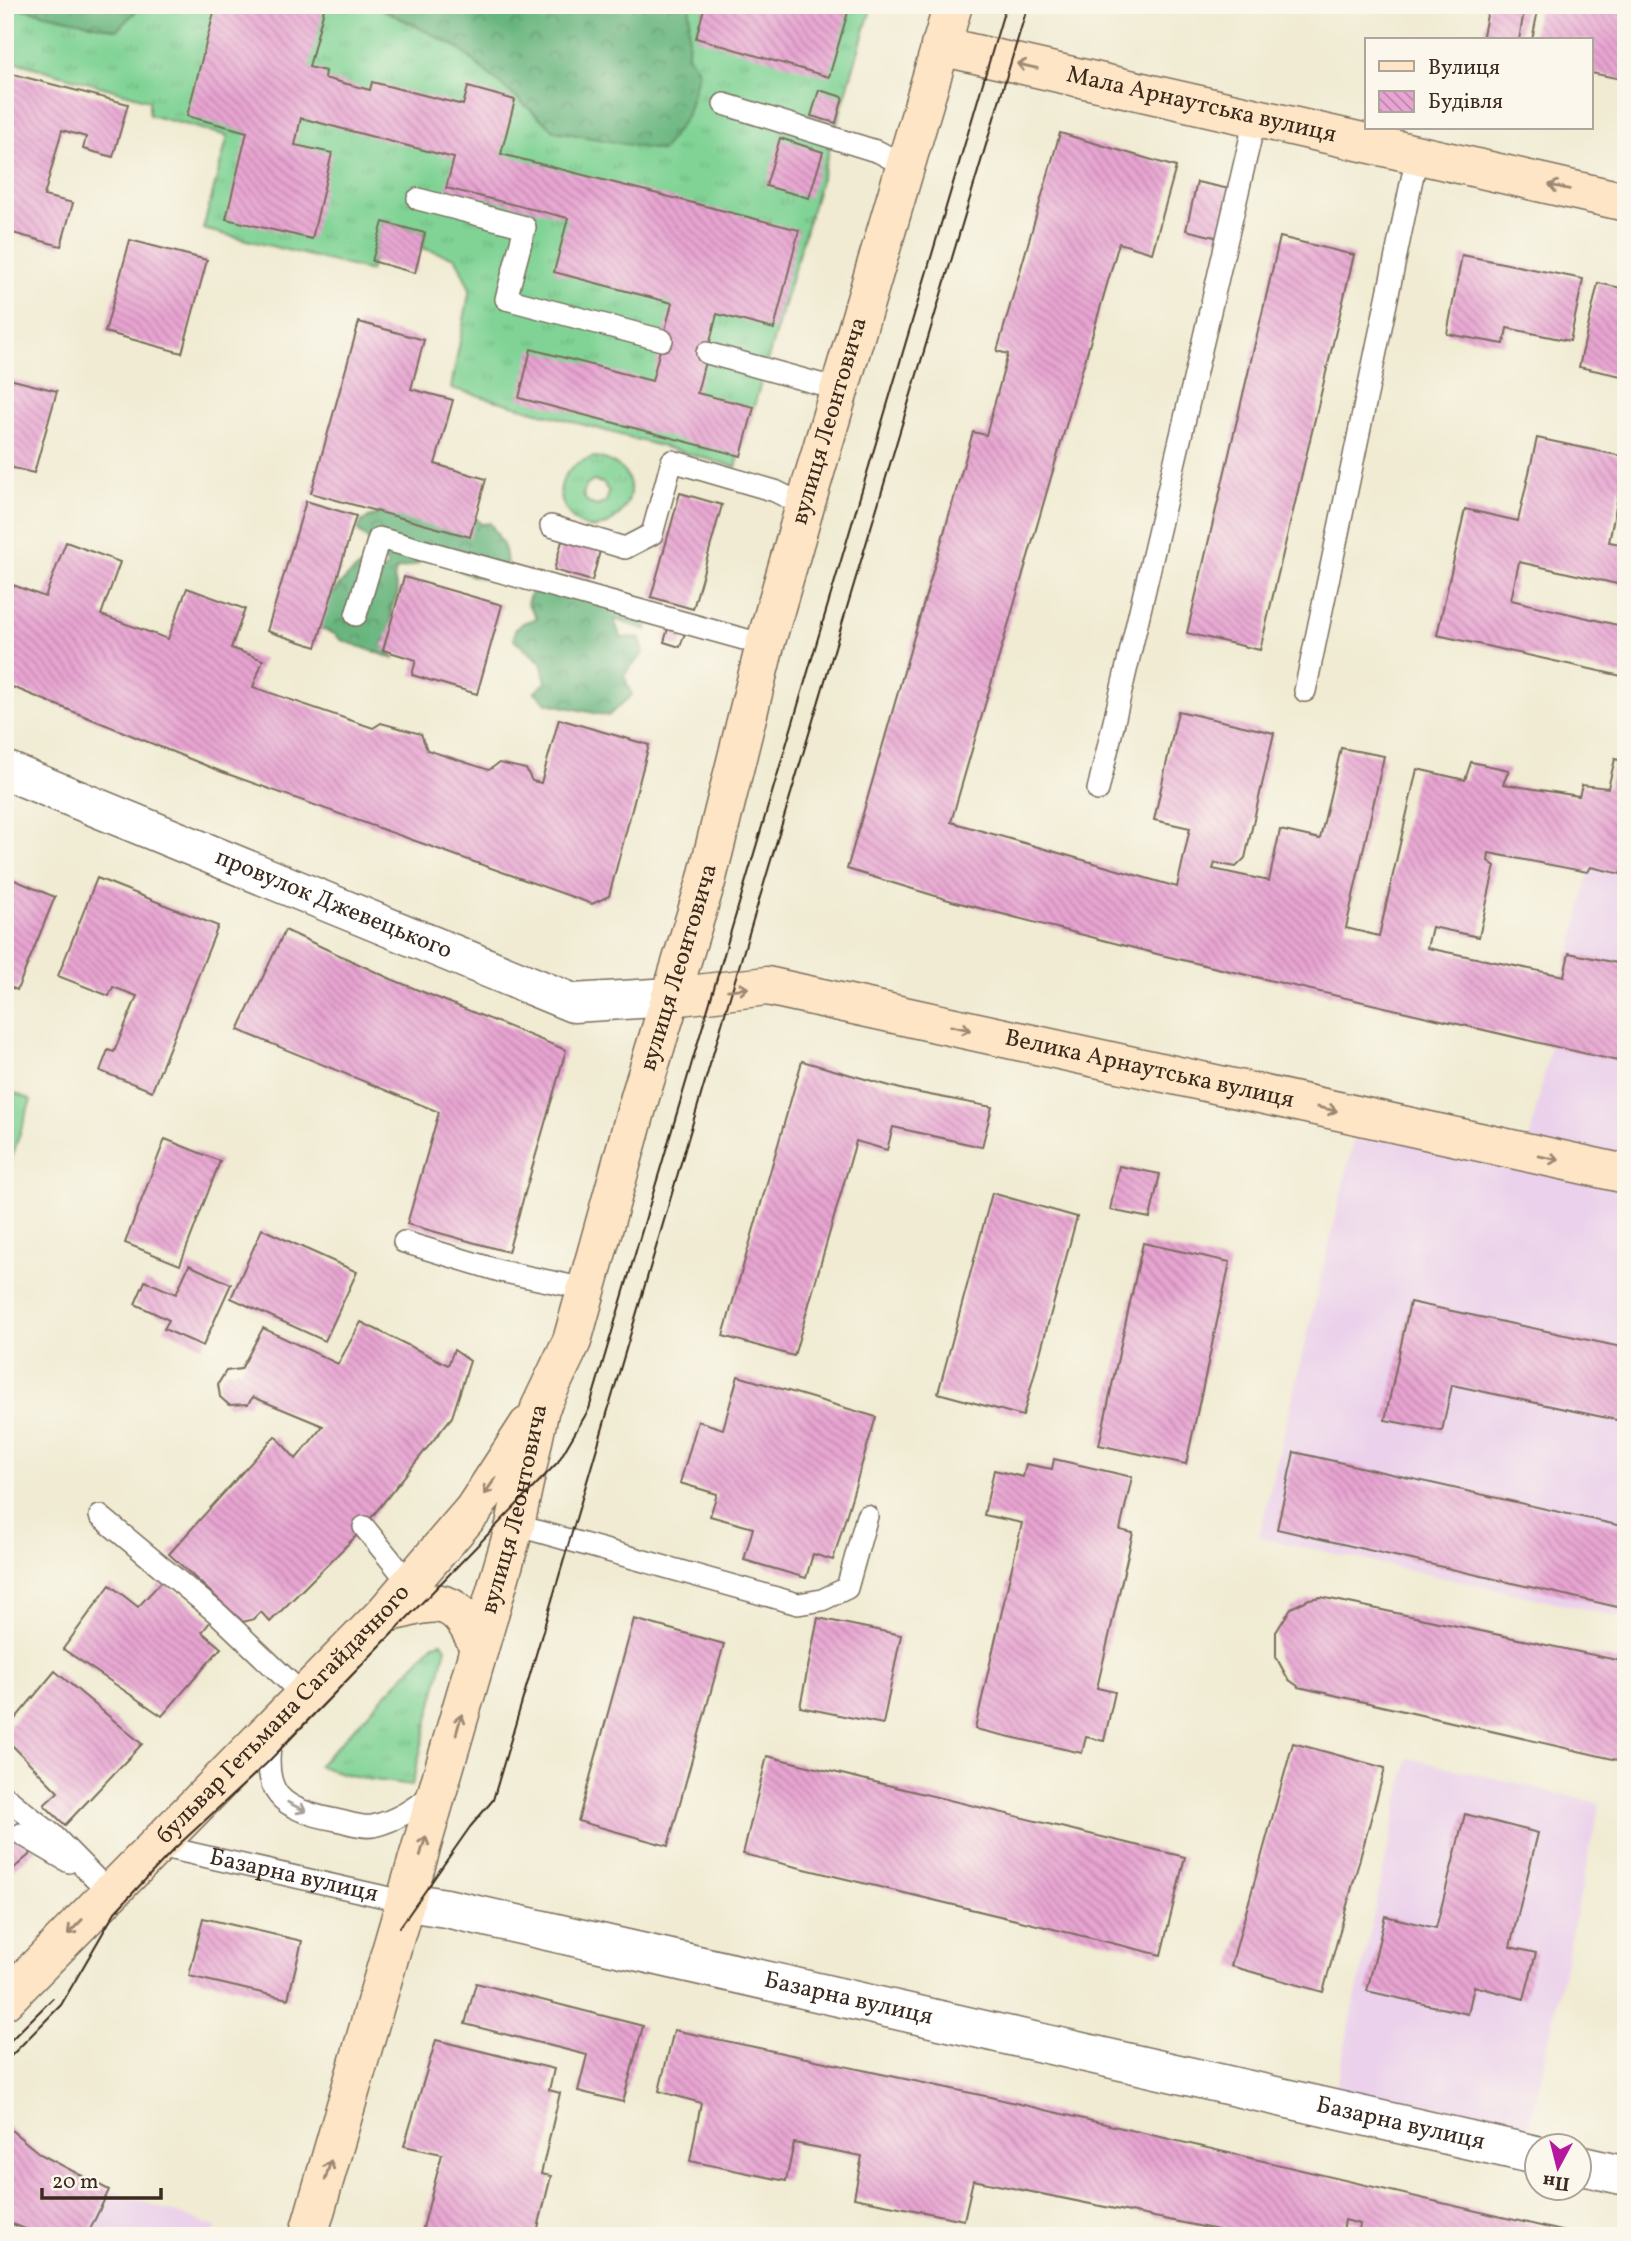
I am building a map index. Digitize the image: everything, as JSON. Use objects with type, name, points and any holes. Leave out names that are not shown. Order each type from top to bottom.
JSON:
[{"type":"main road","name":"вулиця Леонтовича","points":[[308,2236],[404,1915],[515,1524],[540,1408],[572,1341],[670,997],[706,882],[765,645],[838,389],[953,5]]},
{"type":"main road","name":"Мала Арнаутська вулиця","points":[[940,47],[1626,202]]},
{"type":"main road","name":"Велика Арнаутська вулиця","points":[[670,997],[767,986],[1626,1174]]},
{"type":"main road","name":"бульвар Гетьмана Сагайдачного","points":[[5,2000],[99,1883],[159,1846],[384,1614],[474,1509],[540,1408]]},
{"type":"main road","points":[[384,1614],[420,1604],[446,1604],[467,1619],[479,1648]]},
{"type":"street","name":"провулок Джевецького","points":[[5,770],[573,1003],[670,997]]},
{"type":"street","name":"Базарна вулиця","points":[[404,1915],[446,1908],[1522,2152]]},
{"type":"street","points":[[1592,2168],[1626,2176]]},
{"type":"lane","points":[[724,104],[878,152],[905,166]]},
{"type":"lane","points":[[1098,790],[1255,118]]},
{"type":"lane","points":[[1305,691],[1418,155]]},
{"type":"lane","points":[[418,200],[525,227],[506,299],[662,340]]},
{"type":"lane","points":[[707,353],[838,389]]},
{"type":"lane","points":[[551,527],[625,548],[652,534],[672,461],[775,491],[805,506]]},
{"type":"lane","points":[[356,615],[379,538],[765,645]]},
{"type":"lane","points":[[404,1242],[500,1271],[586,1289]]},
{"type":"lane","points":[[100,1516],[218,1614],[304,1696]]},
{"type":"lane","points":[[515,1524],[798,1604],[822,1600],[847,1588],[867,1516]]},
{"type":"lane","points":[[364,1527],[410,1584]]},
{"type":"lane","points":[[273,1728],[267,1763],[273,1791],[294,1808],[370,1827],[404,1816],[439,1790]]},
{"type":"lane","points":[[5,1797],[53,1835],[99,1883]]},
{"type":"lane","points":[[21,1834],[99,1883]]},
{"type":"lane","name":"Базарна вулиця","points":[[159,1846],[404,1915]]},
{"type":"shaded area","points":[[1604,805],[1626,810],[1626,1166],[1529,1141]]},
{"type":"shaded area","points":[[1357,1127],[1626,1189],[1626,1618],[1259,1537]]},
{"type":"shaded area","points":[[1408,1758],[1600,1803],[1529,2132],[1522,2132],[1522,2145],[1332,2105]]},
{"type":"shaded area","points":[[5,2125],[40,2154],[109,2190],[216,2227],[213,2236],[5,2236]]},
{"type":"green space","points":[[5,5],[872,5],[736,467],[451,388],[470,289],[456,258],[422,248],[425,233],[383,222],[370,271],[203,229],[228,136],[149,115],[149,100],[5,59]]},
{"type":"green space","points":[[6,5],[142,5],[117,30]]},
{"type":"green space","points":[[374,5],[690,5],[688,55],[699,72],[686,117],[662,151],[555,131],[457,47]]},
{"type":"green space","points":[[596,457],[618,466],[629,480],[629,496],[623,510],[611,522],[596,527],[581,525],[567,511],[562,501],[565,476],[578,463]],"holes":[[[593,481],[603,483],[609,492],[606,502],[597,506],[588,503],[583,495],[586,486]]]},
{"type":"green space","points":[[401,503],[463,504],[481,524],[490,523],[502,543],[507,562],[504,578],[483,578],[463,572],[428,548],[418,564],[396,570],[394,579],[398,592],[391,610],[392,632],[381,645],[395,659],[341,640],[335,634],[316,627],[329,600],[348,576],[364,564],[377,576],[388,566],[380,551],[358,531],[362,521]]},
{"type":"green space","points":[[548,587],[649,612],[647,630],[614,619],[621,638],[639,637],[644,652],[624,676],[632,695],[608,716],[547,703],[535,692],[546,682],[541,662],[514,640],[515,630],[523,623],[537,618],[527,603],[531,592]]},
{"type":"green space","points":[[5,1089],[31,1100],[5,1178]]},
{"type":"green space","points":[[442,1642],[446,1648],[412,1785],[359,1778],[318,1766],[434,1644]]},
{"type":"building","points":[[216,5],[325,5],[309,67],[325,71],[324,78],[370,90],[372,82],[463,105],[468,87],[515,100],[501,154],[799,230],[774,329],[717,314],[697,393],[754,407],[741,456],[519,398],[531,349],[652,381],[672,303],[554,272],[568,218],[446,188],[454,158],[301,118],[295,145],[332,153],[312,239],[226,219],[247,132],[187,116]]},
{"type":"building","points":[[705,5],[850,5],[829,77],[696,38]]},
{"type":"building","points":[[1489,5],[1525,5],[1519,38],[1482,38]]},
{"type":"building","points":[[1539,5],[1626,5],[1626,80],[1592,73],[1592,38],[1532,38]]},
{"type":"building","points":[[5,72],[128,104],[113,157],[83,149],[86,137],[62,130],[44,196],[73,203],[61,246],[5,231]]},
{"type":"building","points":[[819,90],[843,97],[836,123],[811,116]]},
{"type":"building","points":[[1060,133],[1176,167],[1152,253],[1119,243],[951,822],[1177,887],[1190,828],[1154,820],[1178,711],[1274,733],[1245,858],[1236,867],[1215,863],[1213,869],[1269,881],[1280,830],[1320,839],[1341,748],[1384,756],[1346,928],[1379,936],[1417,769],[1465,780],[1471,762],[1509,770],[1503,784],[1579,796],[1582,785],[1608,788],[1615,759],[1626,762],[1626,875],[1590,867],[1587,872],[1489,853],[1488,861],[1495,866],[1479,937],[1432,927],[1427,948],[1564,976],[1569,953],[1626,965],[1626,1063],[1161,955],[952,901],[847,869],[973,432],[986,435],[1008,354],[997,351]]},
{"type":"building","points":[[780,138],[823,152],[809,198],[766,186]]},
{"type":"building","points":[[1197,182],[1234,190],[1223,239],[1186,230]]},
{"type":"building","points":[[383,222],[425,233],[415,273],[372,261]]},
{"type":"building","points":[[1280,237],[1354,255],[1260,650],[1187,633]]},
{"type":"building","points":[[130,240],[207,260],[182,353],[105,332]]},
{"type":"building","points":[[1462,255],[1583,279],[1570,341],[1507,328],[1504,344],[1447,334]]},
{"type":"building","points":[[1598,283],[1626,289],[1626,377],[1579,367]]},
{"type":"building","points":[[359,322],[424,340],[411,389],[453,400],[435,464],[486,479],[470,537],[311,493]]},
{"type":"building","points":[[5,378],[57,391],[34,473],[5,466]]},
{"type":"building","points":[[1537,438],[1626,457],[1609,542],[1626,545],[1626,586],[1519,562],[1511,600],[1626,627],[1626,677],[1437,635],[1465,509],[1518,521]]},
{"type":"building","points":[[680,493],[722,505],[693,609],[651,597]]},
{"type":"building","points":[[306,501],[356,516],[316,647],[267,631]]},
{"type":"building","points":[[562,541],[600,551],[592,581],[554,570]]},
{"type":"building","points":[[66,542],[120,562],[101,615],[168,639],[187,588],[245,609],[231,648],[263,660],[253,687],[373,728],[381,723],[421,734],[427,750],[489,770],[499,763],[526,769],[532,781],[541,783],[559,719],[649,745],[609,896],[592,904],[222,772],[5,684],[5,582],[45,597]]},
{"type":"building","points":[[404,577],[502,605],[477,694],[412,675],[416,660],[383,650]]},
{"type":"building","points":[[669,625],[686,630],[680,647],[664,642]]},
{"type":"building","points":[[5,876],[55,897],[17,990],[5,985]]},
{"type":"building","points":[[97,878],[218,926],[152,1091],[100,1071],[108,1050],[114,1052],[137,996],[113,987],[109,996],[58,976]]},
{"type":"building","points":[[285,930],[391,979],[566,1050],[508,1252],[407,1224],[439,1112],[238,1030]]},
{"type":"building","points":[[802,1061],[904,1090],[992,1107],[982,1147],[893,1127],[887,1150],[856,1141],[794,1356],[723,1336]]},
{"type":"building","points":[[165,1139],[220,1161],[180,1265],[125,1243]]},
{"type":"building","points":[[1119,1166],[1160,1174],[1150,1218],[1110,1210]]},
{"type":"building","points":[[992,1193],[1077,1217],[1023,1416],[938,1393]]},
{"type":"building","points":[[262,1229],[357,1272],[325,1341],[231,1298]]},
{"type":"building","points":[[1143,1243],[1230,1262],[1186,1464],[1099,1445]]},
{"type":"building","points":[[189,1265],[231,1284],[203,1346],[164,1329],[169,1320],[135,1304],[145,1281],[176,1294]]},
{"type":"building","points":[[1410,1302],[1626,1348],[1626,1422],[1452,1385],[1442,1431],[1385,1420]]},
{"type":"building","points":[[361,1322],[448,1365],[454,1350],[470,1361],[452,1417],[359,1533],[270,1622],[261,1612],[254,1619],[243,1622],[169,1554],[275,1436],[296,1459],[323,1426],[253,1397],[248,1404],[229,1405],[220,1397],[218,1384],[226,1371],[241,1369],[263,1328],[338,1364]]},
{"type":"building","points":[[738,1376],[876,1417],[833,1560],[813,1554],[806,1578],[744,1560],[753,1528],[710,1516],[717,1494],[680,1483],[698,1421],[723,1429]]},
{"type":"building","points":[[1294,1452],[1626,1527],[1626,1609],[1277,1529]]},
{"type":"building","points":[[1054,1459],[1132,1477],[1120,1530],[1133,1533],[1097,1688],[1115,1692],[1104,1741],[1086,1737],[1082,1753],[975,1729],[1022,1523],[984,1515],[994,1470],[1023,1477],[1026,1464],[1052,1469]]},
{"type":"building","points":[[162,1581],[211,1621],[202,1632],[221,1648],[162,1716],[63,1649],[110,1585],[138,1607]]},
{"type":"building","points":[[1321,1597],[1626,1662],[1626,1762],[1299,1687],[1288,1679],[1276,1657],[1276,1632],[1291,1608],[1309,1599]]},
{"type":"building","points":[[818,1618],[901,1635],[883,1724],[800,1707]]},
{"type":"building","points":[[634,1619],[724,1644],[668,1846],[578,1821]]},
{"type":"building","points":[[55,1671],[142,1744],[65,1825],[44,1805],[58,1792],[5,1738],[5,1731]]},
{"type":"building","points":[[1293,1743],[1385,1768],[1323,1992],[1231,1966]]},
{"type":"building","points":[[767,1756],[1185,1857],[1161,1955],[743,1854]]},
{"type":"building","points":[[1465,1814],[1538,1833],[1510,1947],[1536,1953],[1524,1999],[1474,1986],[1468,2014],[1367,1991],[1385,1916],[1436,1928]]},
{"type":"building","points":[[5,1832],[36,1849],[5,1876]]},
{"type":"building","points":[[203,1918],[302,1941],[288,1999],[189,1976]]},
{"type":"building","points":[[476,1983],[643,2026],[623,2102],[578,2091],[587,2055],[465,2024]]},
{"type":"building","points":[[674,2030],[990,2097],[1583,2236],[1358,2236],[1360,2224],[1345,2220],[1342,2236],[1216,2236],[1218,2230],[973,2180],[964,2220],[854,2198],[862,2156],[794,2143],[786,2181],[690,2161],[701,2103],[659,2091]]},
{"type":"building","points":[[436,2040],[554,2069],[549,2090],[560,2093],[541,2174],[551,2176],[536,2236],[421,2236],[442,2154],[404,2146]]},
{"type":"building","points":[[5,2125],[40,2154],[109,2190],[87,2236],[43,2236],[5,2221]]},
{"type":"tram line","points":[[5,2062],[61,2005],[115,1912],[174,1849],[267,1763],[558,1462],[589,1409],[1006,5]]},
{"type":"tram line","points":[[400,1927],[470,1827],[493,1800],[732,990],[1028,5]]},
{"type":"tram line","points":[[5,2046],[53,1998]]}]
